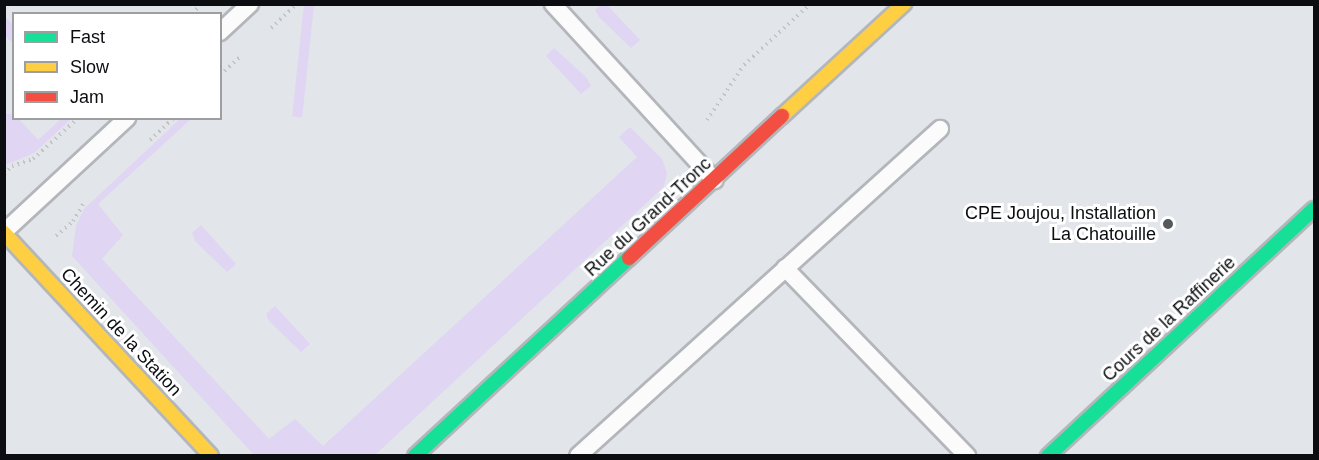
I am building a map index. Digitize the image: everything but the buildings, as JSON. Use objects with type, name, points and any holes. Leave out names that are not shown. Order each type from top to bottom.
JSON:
[{"type":"street","name":"Rue du Grand-Tronc","points":[[416,456],[904,4]]},
{"type":"street","name":"Cours de la Raffinerie","points":[[1048,456],[1314,209]]},
{"type":"street","name":"Chemin de la Station","points":[[4,232],[211,456]]},
{"type":"lane","points":[[222,30],[250,4]]},
{"type":"lane","points":[[553,4],[714,180]]},
{"type":"lane","points":[[4,232],[125,120]]},
{"type":"lane","points":[[578,456],[940,129]]},
{"type":"lane","points":[[785,268],[967,456]]},
{"type":"path","points":[[707,120],[744,65],[810,4]]},
{"type":"path","points":[[4,174],[12,166],[41,153],[76,120]]},
{"type":"path","points":[[147,143],[172,120]]},
{"type":"path","points":[[30,261],[73,221],[86,199]]},
{"type":"shaded area","points":[[304,4],[314,5],[302,117],[292,116]]},
{"type":"shaded area","points":[[601,5],[607,5],[640,40],[631,48],[599,17],[595,10]]},
{"type":"shaded area","points":[[4,15],[12,24],[12,42],[5,36]]},
{"type":"shaded area","points":[[554,48],[587,78],[591,86],[581,94],[546,56]]},
{"type":"shaded area","points":[[6,114],[12,114],[12,120],[20,120],[38,140],[60,120],[70,120],[34,153],[5,165]]},
{"type":"shaded area","points":[[179,120],[190,120],[98,204],[123,235],[102,259],[269,439],[295,419],[323,446],[637,157],[619,137],[630,127],[662,159],[667,173],[664,186],[654,196],[375,455],[254,455],[72,256],[76,226],[84,209]]},
{"type":"shaded area","points":[[201,225],[236,264],[227,272],[195,241],[192,233]]},
{"type":"shaded area","points":[[275,306],[310,344],[301,352],[269,321],[266,314]]},
{"type":"traffic: fast","points":[[1048,456],[1314,209]]},
{"type":"traffic: fast","points":[[415,456],[629,258]]},
{"type":"traffic: slow","points":[[782,116],[904,4]]},
{"type":"traffic: slow","points":[[4,233],[211,456]]},
{"type":"traffic: jam","points":[[629,258],[782,116]]},
{"type":"place","name":"CPE Joujou, Installation La Chatouille","points":[[1168,224]]}]
